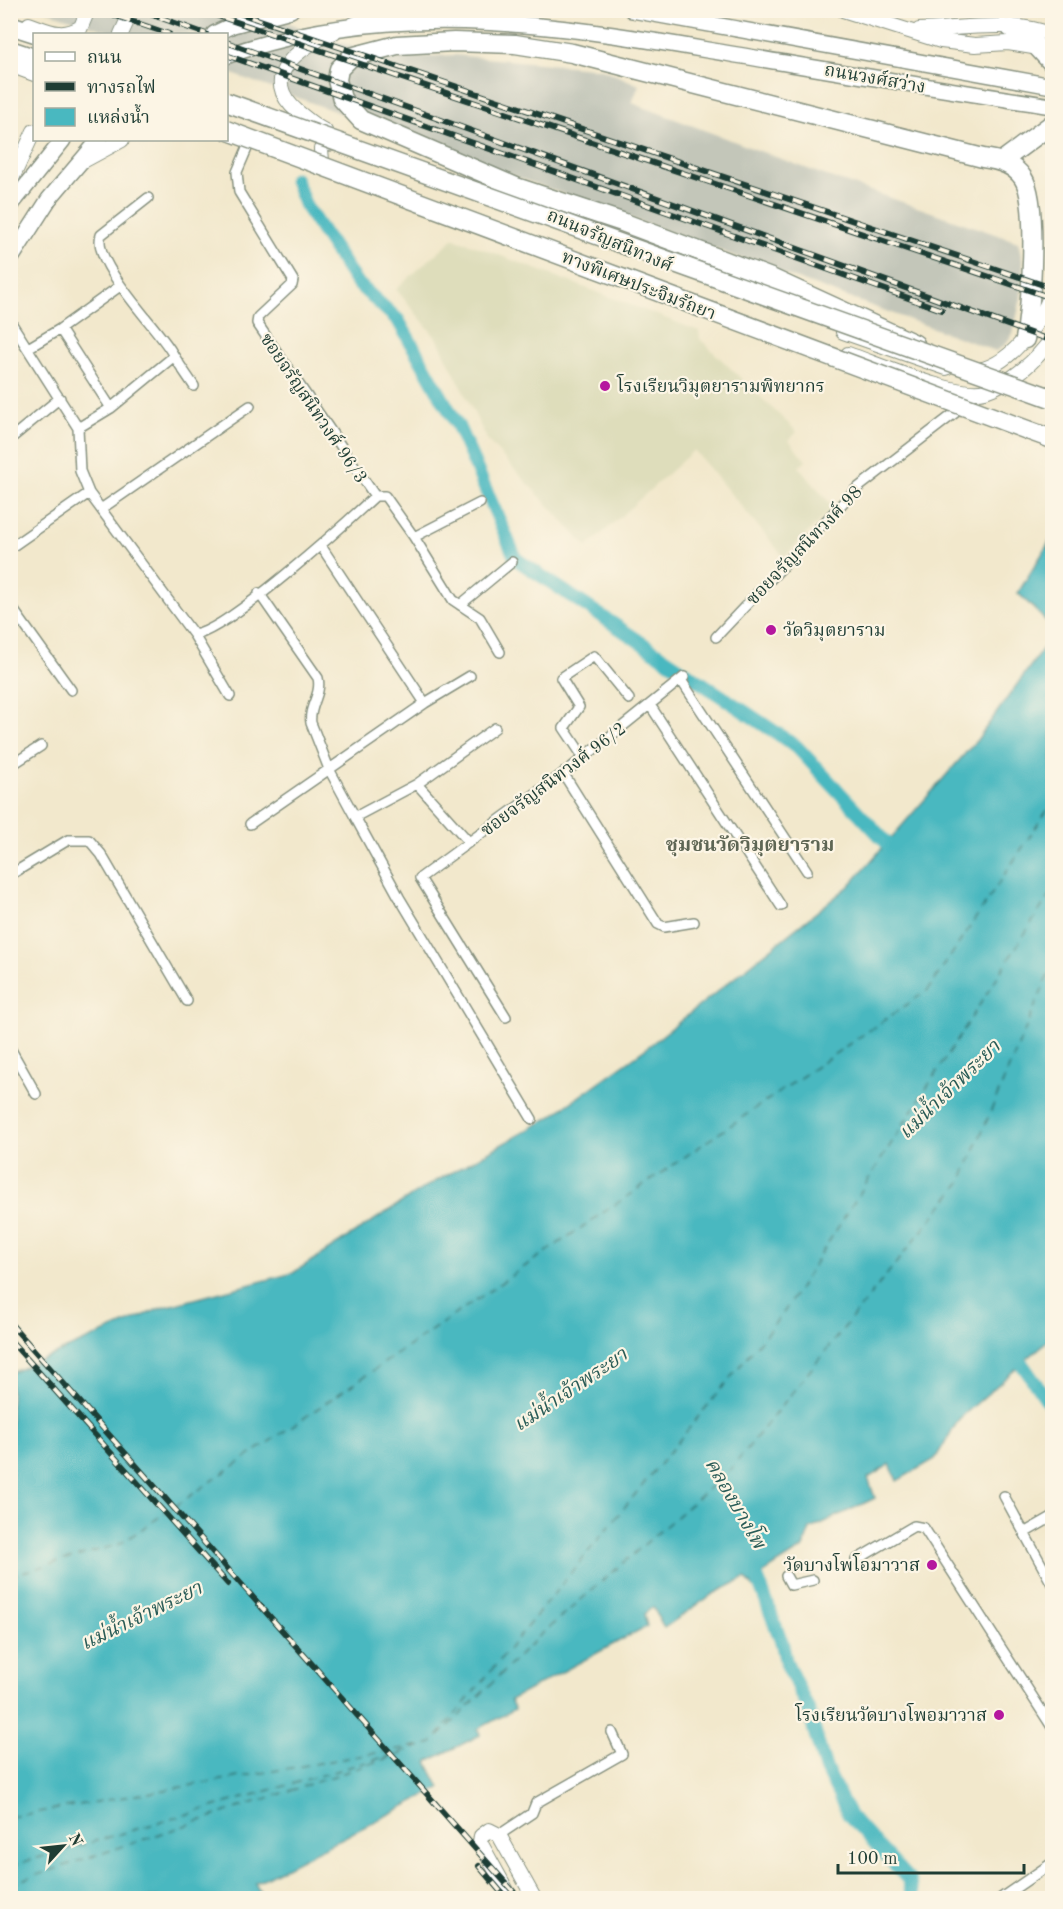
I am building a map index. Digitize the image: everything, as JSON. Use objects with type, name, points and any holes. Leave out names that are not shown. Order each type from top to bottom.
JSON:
[{"type":"highway","points":[[10,25],[41,33]]},
{"type":"highway","points":[[1011,28],[1050,50]]},
{"type":"highway","points":[[938,358],[903,336],[771,278],[622,222],[516,187],[361,120],[342,99],[337,80],[339,69],[351,57],[398,45],[454,42],[515,45],[572,53],[1002,161],[1023,177],[1032,212],[1025,339]]},
{"type":"highway","points":[[10,50],[33,69]]},
{"type":"highway","points":[[10,64],[33,70]]},
{"type":"highway","name":"ทางพิเศษประจิมรัถยา","points":[[228,103],[1053,399]]},
{"type":"highway","points":[[1002,161],[1053,124]]},
{"type":"highway","name":"ทางพิเศษประจิมรัถยา","points":[[228,131],[1053,439]]},
{"type":"main road","points":[[79,31],[88,10]]},
{"type":"main road","points":[[121,33],[132,10]]},
{"type":"main road","points":[[216,33],[233,25],[291,10]]},
{"type":"main road","name":"ถนนวงศ์สว่าง","points":[[632,10],[1053,86]]},
{"type":"main road","points":[[843,10],[941,41],[975,45],[1008,43],[1050,50]]},
{"type":"main road","name":"ถนนจรัญสนิทวงศ์","points":[[228,55],[250,44],[306,26],[340,17],[383,12],[503,14],[698,48]]},
{"type":"main road","name":"ถนนจรัญสนิทวงศ์","points":[[383,12],[311,44],[299,52],[283,70],[281,84],[286,102],[315,127],[595,230],[677,267],[934,365],[962,372],[980,371],[1010,354],[1025,339],[1042,316],[1053,292]]},
{"type":"main road","points":[[10,17],[43,33]]},
{"type":"main road","points":[[911,31],[1011,28]]},
{"type":"main road","name":"ถนนวงศ์สว่าง","points":[[698,48],[962,93],[1053,106]]},
{"type":"main road","points":[[11,181],[33,133]]},
{"type":"main road","name":"ถนนจรัญสนิทวงศ์","points":[[228,137],[584,269],[660,288],[960,392],[982,392]]},
{"type":"main road","points":[[10,206],[62,141]]},
{"type":"main road","points":[[10,260],[50,199],[98,141]]},
{"type":"main road","points":[[77,165],[120,141]]},
{"type":"main road","points":[[330,174],[322,161],[321,149],[325,144],[359,145]]},
{"type":"main road","points":[[982,392],[1020,371],[1041,355],[1053,338]]},
{"type":"main road","points":[[511,1899],[480,1842],[481,1836],[489,1830],[499,1835],[534,1899]]},
{"type":"street","name":"ซอยจรัญสนิทวงศ์ 96/3","points":[[249,144],[237,172],[239,192],[293,280],[292,285],[258,317],[257,323],[375,496],[385,496],[414,537],[453,600],[480,618],[500,652]]},
{"type":"street","points":[[148,198],[101,234],[99,240],[120,286],[194,386]]},
{"type":"street","points":[[28,348],[120,286]]},
{"type":"street","points":[[10,321],[78,428],[80,471],[88,493],[194,635],[230,696]]},
{"type":"street","points":[[60,328],[111,408]]},
{"type":"street","points":[[78,428],[111,408],[169,363],[173,357]]},
{"type":"street","name":"ซอยจรัญสนิทวงศ์ 98","points":[[716,637],[855,490],[982,392]]},
{"type":"street","points":[[10,439],[60,398]]},
{"type":"street","points":[[100,509],[250,406]]},
{"type":"street","points":[[10,548],[88,493]]},
{"type":"street","points":[[194,635],[204,634],[321,546],[375,496]]},
{"type":"street","points":[[414,537],[480,503]]},
{"type":"street","points":[[321,546],[425,703]]},
{"type":"street","points":[[460,605],[512,562]]},
{"type":"street","points":[[259,593],[318,678],[321,688],[310,717],[329,769],[399,897],[532,1119]]},
{"type":"street","points":[[10,605],[71,690]]},
{"type":"street","points":[[584,758],[564,728],[579,707],[561,678],[594,656],[629,699]]},
{"type":"street","points":[[250,824],[425,703],[470,676]]},
{"type":"street","name":"ซอยจรัญสนิทวงศ์ 96/2","points":[[417,784],[469,842],[584,758],[683,679],[807,871]]},
{"type":"street","points":[[650,705],[781,906]]},
{"type":"street","points":[[355,817],[417,784],[495,728]]},
{"type":"street","points":[[10,766],[41,746]]},
{"type":"street","points":[[563,773],[658,924],[664,927],[694,922]]},
{"type":"street","points":[[10,876],[68,840],[89,840],[101,854],[187,1001]]},
{"type":"street","points":[[469,842],[420,878],[506,1017]]},
{"type":"street","points":[[10,1048],[15,1067],[36,1094]]},
{"type":"street","points":[[1004,1496],[1053,1584]]},
{"type":"street","points":[[1024,1533],[1053,1517]]},
{"type":"street","points":[[856,1560],[914,1526],[924,1528],[1052,1725]]},
{"type":"street","points":[[786,1576],[791,1585],[813,1580]]},
{"type":"street","points":[[499,1835],[531,1813],[536,1803],[622,1754],[612,1732]]},
{"type":"street","points":[[1001,1899],[1053,1863]]},
{"type":"shaded area","points":[[1052,10],[1052,17],[1024,12],[957,15],[910,11]]},
{"type":"shaded area","points":[[46,11],[255,11],[387,59],[454,55],[602,69],[639,85],[632,103],[824,175],[1018,242],[1023,263],[1021,298],[1013,332],[1006,344],[996,351],[228,72],[228,33],[113,33]]},
{"type":"shaded area","name":"โรงเรียนวิมุตยารามพิทยากร","points":[[454,238],[699,331],[700,339],[797,432],[789,440],[806,461],[799,467],[833,507],[784,557],[694,450],[587,547],[488,441],[438,340],[396,289]]},
{"type":"water","points":[[1052,538],[1052,627],[1018,593]]},
{"type":"water","name":"แม่น้ำเจ้าพระยา","points":[[1052,636],[1052,1337],[959,1419],[935,1459],[897,1481],[890,1464],[868,1478],[875,1498],[810,1529],[803,1548],[757,1577],[756,1589],[745,1578],[713,1594],[664,1628],[653,1607],[644,1614],[647,1626],[510,1700],[515,1709],[478,1729],[480,1735],[427,1762],[440,1788],[255,1883],[263,1898],[11,1898],[11,1373],[161,1308],[293,1273],[422,1189],[549,1118],[644,1050],[849,886],[977,740]]},
{"type":"waterway","points":[[295,179],[305,205],[356,282],[398,320],[458,426],[516,559],[796,746],[898,855]]},
{"type":"waterway","points":[[1012,1350],[1052,1407]]},
{"type":"waterway","name":"คลองบางโพ","points":[[748,1561],[757,1577],[782,1643],[786,1662],[808,1709],[825,1767],[849,1815],[909,1880],[913,1898]]},
{"type":"ferry route","points":[[10,1576],[120,1544],[928,990],[1052,803]]},
{"type":"ferry route","points":[[10,1866],[432,1743],[784,1312],[1052,891]]},
{"type":"ferry route","points":[[439,1736],[537,1638],[731,1469],[961,1182],[1052,966]]},
{"type":"ferry route","points":[[10,1817],[422,1745]]},
{"type":"ferry route","points":[[10,1884],[406,1752]]},
{"type":"railway","points":[[99,10],[166,33]]},
{"type":"railway","points":[[139,10],[203,33]]},
{"type":"railway","points":[[201,10],[1052,298]]},
{"type":"railway","points":[[230,10],[1052,288]]},
{"type":"railway","points":[[228,43],[1052,341]]},
{"type":"railway","points":[[228,56],[942,310]]},
{"type":"railway","points":[[10,1323],[519,1898]]},
{"type":"railway","points":[[10,1340],[228,1584]]},
{"type":"railway","points":[[479,1866],[506,1898]]},
{"type":"place","name":"โรงเรียนวิมุตยารามพิทยากร","points":[[605,386]]},
{"type":"place","name":"วัดวิมุตยาราม","points":[[771,630]]},
{"type":"place","name":"วัดบางโพโอมาวาส","points":[[932,1565]]},
{"type":"place","name":"โรงเรียนวัดบางโพอมาวาส","points":[[999,1715]]},
{"type":"district","name":"ชุมชนวัดวิมุตยาราม","points":[[750,844]]}]
